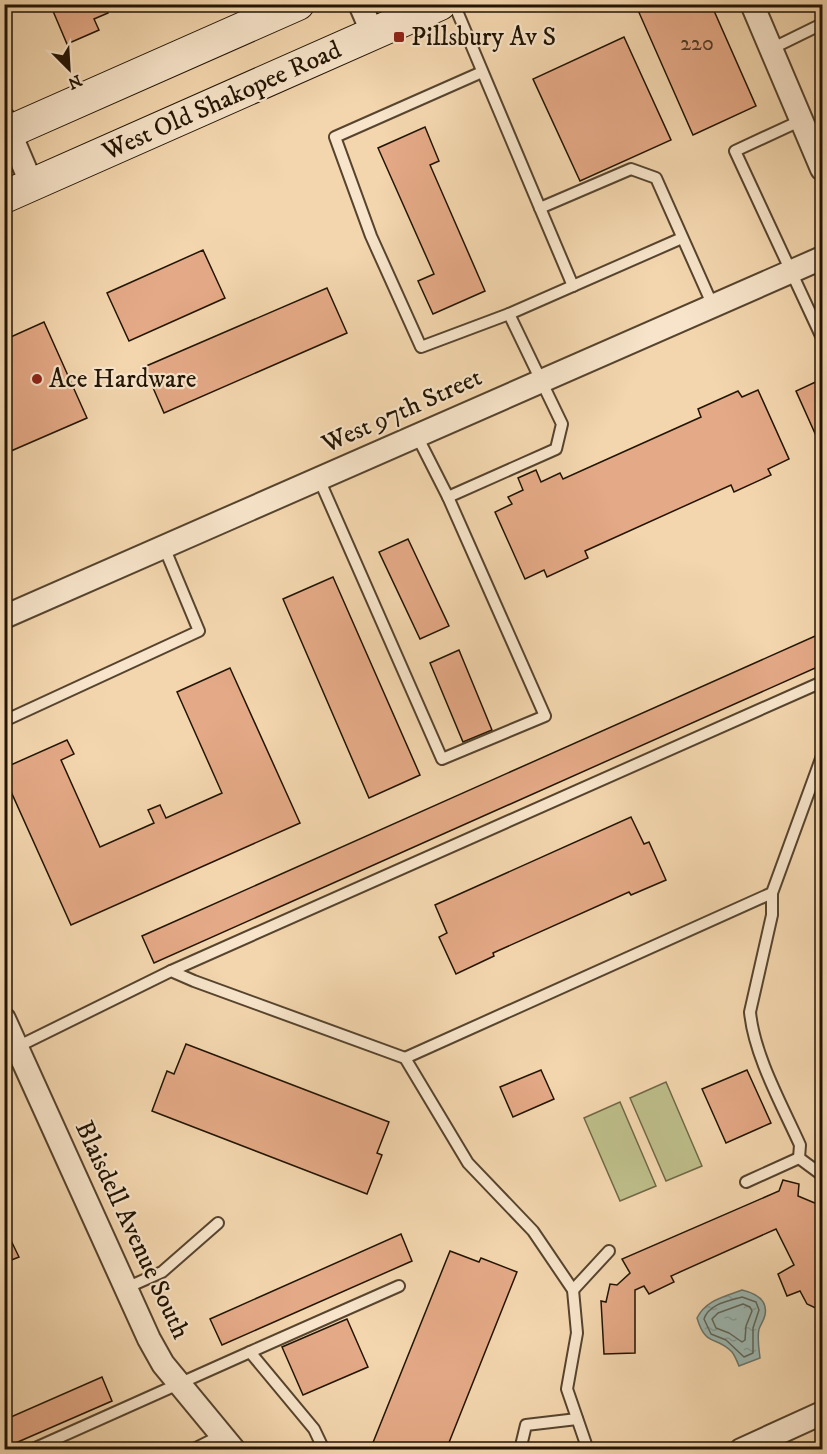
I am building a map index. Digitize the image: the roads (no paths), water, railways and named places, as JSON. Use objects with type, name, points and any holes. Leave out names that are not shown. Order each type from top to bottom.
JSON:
[{"type":"main road","points":[[6,128],[298,4]]},
{"type":"main road","name":"West Old Shakopee Road","points":[[18,191],[440,4]]},
{"type":"street","points":[[360,4],[373,34]]},
{"type":"street","points":[[752,4],[822,169]]},
{"type":"street","points":[[6,128],[18,191]]},
{"type":"street","name":"West 97th Street","points":[[4,617],[822,258]]},
{"type":"street","name":"Blaisdell Avenue South","points":[[4,1019],[158,1356],[228,1442]]},
{"type":"street","points":[[741,1449],[822,1413]]},
{"type":"lane","points":[[454,4],[573,286]]},
{"type":"lane","points":[[771,49],[822,24]]},
{"type":"lane","points":[[482,72],[335,137],[371,236],[421,347],[509,314],[682,238]]},
{"type":"lane","points":[[802,120],[735,151],[822,338]]},
{"type":"lane","points":[[540,208],[631,169],[656,178],[713,306]]},
{"type":"lane","points":[[448,497],[556,449],[562,424],[509,314]]},
{"type":"lane","points":[[320,479],[442,759],[545,716],[448,497],[417,436]]},
{"type":"lane","points":[[4,721],[198,631],[164,547]]},
{"type":"lane","points":[[17,1047],[171,971],[822,682]]},
{"type":"lane","points":[[799,1158],[800,1145],[756,1045],[750,1012],[772,915],[772,893],[822,756]]},
{"type":"lane","points":[[405,1058],[772,893]]},
{"type":"lane","points":[[171,971],[405,1058],[468,1163],[533,1231],[573,1290],[577,1333],[567,1389],[588,1449]]},
{"type":"lane","points":[[799,1158],[822,1175]]},
{"type":"lane","points":[[746,1182],[799,1158]]},
{"type":"lane","points":[[126,1288],[162,1272],[218,1222]]},
{"type":"lane","points":[[573,1290],[609,1251]]},
{"type":"lane","points":[[32,1449],[399,1286]]},
{"type":"lane","points":[[250,1352],[314,1429],[324,1449]]},
{"type":"lane","points":[[520,1449],[526,1425],[577,1419]]},
{"type":"lane","points":[[192,1449],[228,1442]]},
{"type":"water","points":[[742,1290],[760,1298],[764,1305],[765,1317],[758,1332],[760,1358],[739,1366],[732,1352],[704,1334],[697,1318],[710,1303]]},
{"type":"place","name":"Pillsbury Av S","points":[[399,37]]},
{"type":"place","name":"Ace Hardware","points":[[37,379]]}]
